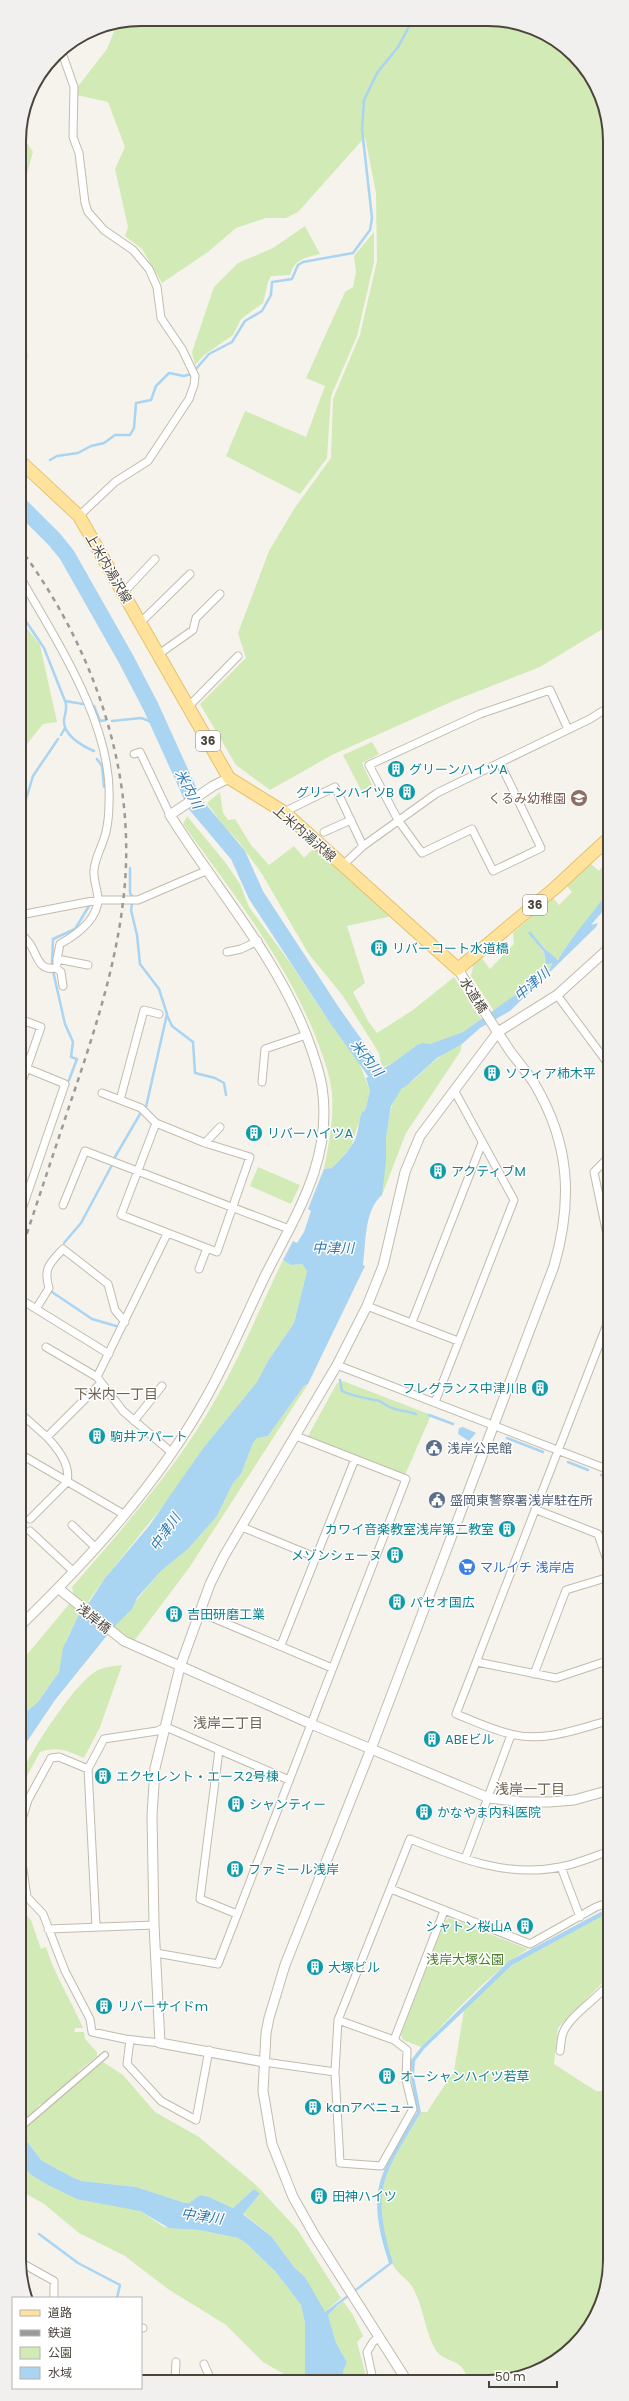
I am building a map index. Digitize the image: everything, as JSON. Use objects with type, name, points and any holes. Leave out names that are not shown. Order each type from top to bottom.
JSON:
[{"type":"main road","name":"上米内湯沢線","points":[[26,467],[79,516],[124,592],[229,778],[284,812],[458,970]]},
{"type":"main road","name":"36","points":[[458,970],[555,888],[603,844]]},
{"type":"street","points":[[63,57],[74,87],[73,137],[79,153],[85,203],[88,212],[104,230],[133,250],[150,268],[157,287],[161,318],[182,349],[195,376],[194,385],[189,399],[148,461],[115,482],[79,516]]},
{"type":"street","points":[[124,592],[155,559]]},
{"type":"street","points":[[141,622],[190,574]]},
{"type":"street","points":[[26,586],[70,665],[100,732],[106,758],[109,801],[106,831],[94,869],[98,900],[85,927],[60,944],[56,968]]},
{"type":"street","points":[[159,654],[193,630],[196,618],[220,594]]},
{"type":"street","points":[[189,706],[238,656]]},
{"type":"street","points":[[500,763],[541,848],[493,871],[472,829],[422,853],[398,820],[369,765],[480,714],[550,690],[568,729]]},
{"type":"street","points":[[342,866],[363,846],[437,793],[500,763],[603,710]]},
{"type":"street","points":[[26,1619],[62,1592],[74,1572],[125,1515],[171,1452],[207,1398],[315,1175],[324,1129],[322,1086],[316,1059],[297,1010],[258,941],[208,870],[140,752],[134,754]]},
{"type":"street","points":[[174,812],[213,786],[229,778]]},
{"type":"street","points":[[284,812],[335,787],[363,846]]},
{"type":"street","points":[[324,832],[350,820]]},
{"type":"street","points":[[26,912],[98,900],[138,900],[208,870]]},
{"type":"street","points":[[26,939],[31,945],[41,965],[49,969],[56,968],[61,972],[62,986]]},
{"type":"street","points":[[227,952],[241,949],[258,941]]},
{"type":"street","points":[[160,2043],[154,1925],[153,1792],[155,1768],[180,1667],[210,1584],[337,1365],[367,1306],[389,1244],[399,1191],[420,1136],[498,1032],[557,995],[603,953]]},
{"type":"street","points":[[57,959],[88,965]]},
{"type":"street","name":"水道橋","points":[[403,2375],[315,2236],[293,2197],[272,2144],[263,2092],[264,2062],[269,2018],[285,1965],[371,1749],[494,1426],[554,1266],[565,1223],[567,1200],[563,1157],[551,1118],[533,1082],[498,1032],[458,970]]},
{"type":"street","points":[[557,995],[603,1056]]},
{"type":"street","points":[[120,1100],[144,1010],[159,1014]]},
{"type":"street","points":[[26,1021],[41,1027],[26,1068],[65,1084],[26,1197]]},
{"type":"street","points":[[262,1082],[265,1049],[306,1035]]},
{"type":"street","points":[[434,1402],[514,1200],[454,1090]]},
{"type":"street","points":[[102,1093],[141,1108],[156,1124],[205,1143],[250,1158],[217,1252],[121,1215],[156,1124]]},
{"type":"street","points":[[205,1143],[220,1127]]},
{"type":"street","points":[[412,1322],[482,1143]]},
{"type":"street","points":[[63,1205],[85,1151],[289,1229]]},
{"type":"street","points":[[603,1163],[594,1172],[603,1215]]},
{"type":"street","points":[[47,1437],[99,1380],[109,1354],[167,1234]]},
{"type":"street","points":[[199,1269],[207,1248]]},
{"type":"street","points":[[36,1309],[49,1288],[46,1276],[50,1264],[63,1249],[108,1284],[115,1310],[125,1322]]},
{"type":"street","points":[[26,1303],[109,1354]]},
{"type":"street","points":[[367,1306],[412,1322],[458,1341]]},
{"type":"street","points":[[603,1335],[537,1510],[456,1714],[512,1735],[554,1735],[603,1722]]},
{"type":"street","points":[[46,1347],[99,1380],[134,1421],[171,1452]]},
{"type":"street","points":[[337,1365],[603,1468]]},
{"type":"street","points":[[134,1421],[162,1386]]},
{"type":"street","points":[[26,1418],[47,1437],[64,1459],[68,1471],[67,1482],[30,1519]]},
{"type":"street","points":[[156,1953],[218,1964],[406,1479],[296,1436]]},
{"type":"street","points":[[26,1458],[125,1515]]},
{"type":"street","points":[[281,1645],[354,1459]]},
{"type":"street","points":[[537,1510],[598,1534],[603,1547]]},
{"type":"street","points":[[72,1525],[96,1548]]},
{"type":"street","points":[[242,1527],[315,1557]]},
{"type":"street","points":[[30,1531],[74,1572]]},
{"type":"street","points":[[534,1674],[566,1590],[603,1579]]},
{"type":"street","name":"浅岸橋","points":[[62,1592],[124,1642],[310,1724],[488,1798],[523,1802],[549,1802],[574,1800],[603,1793]]},
{"type":"street","points":[[199,1612],[281,1645],[332,1668]]},
{"type":"street","points":[[477,1662],[556,1678],[603,1662]]},
{"type":"street","points":[[96,1926],[88,1769],[104,1739],[157,1731],[166,1727],[289,1780]]},
{"type":"street","points":[[465,1859],[512,1735]]},
{"type":"street","points":[[219,1750],[200,1899],[237,1914]]},
{"type":"street","points":[[26,1806],[28,1800],[51,1758],[59,1757],[88,1769]]},
{"type":"street","points":[[338,2020],[394,2040],[407,2050],[406,2080],[413,2109],[381,2166],[340,2163],[335,2072],[338,2020],[410,1839],[487,1866],[513,1869],[561,1867],[603,1853]]},
{"type":"street","points":[[561,1867],[580,1917]]},
{"type":"street","points":[[391,1889],[530,1944],[603,1904]]},
{"type":"street","points":[[26,1890],[27,1897],[43,1914],[65,1971],[90,2019],[92,2032],[130,2040],[209,2050],[264,2062],[335,2072]]},
{"type":"street","points":[[394,2040],[444,1911]]},
{"type":"street","points":[[48,1929],[154,1925]]},
{"type":"street","points":[[560,2051],[563,2032],[571,2021],[603,1991]]},
{"type":"street","points":[[130,2040],[127,2064],[161,2101],[196,2120],[209,2050]]},
{"type":"street","points":[[26,2123],[105,2055]]},
{"type":"street","points":[[26,2266],[54,2281],[54,2297]]},
{"type":"street","points":[[372,2375],[367,2352],[373,2342],[379,2338]]},
{"type":"street","points":[[176,2362],[176,2375]]},
{"type":"street","points":[[204,2364],[209,2375]]},
{"type":"green space","points":[[141,26],[495,26],[517,30],[545,41],[558,50],[579,71],[584,77],[597,104],[601,119],[603,141],[603,629],[540,667],[453,701],[332,755],[270,790],[236,765],[200,704],[246,658],[238,633],[269,551],[294,509],[331,458],[333,399],[360,335],[377,261],[376,193],[365,137],[298,212],[286,218],[266,218],[236,228],[208,252],[162,283],[142,249],[125,236],[128,227],[115,169],[125,147],[108,102],[72,94],[107,49],[115,29]]},
{"type":"green space","points":[[26,141],[33,152],[26,177]]},
{"type":"green space","points":[[305,226],[320,254],[297,262],[290,275],[271,276],[263,303],[241,319],[233,335],[204,355],[195,365],[192,352],[214,287],[238,263],[273,248]]},
{"type":"green space","points":[[374,232],[374,262],[357,336],[331,396],[327,458],[300,494],[226,456],[245,411],[306,437],[325,386],[306,378],[345,292],[353,287],[356,272],[354,256]]},
{"type":"green space","points":[[26,338],[28,359],[26,358]]},
{"type":"green space","points":[[26,627],[40,645],[57,722],[43,724],[26,745]]},
{"type":"green space","points":[[372,742],[379,754],[362,763],[373,787],[362,792],[343,755]]},
{"type":"green space","points":[[220,792],[223,813],[228,820],[235,819],[251,845],[269,865],[294,846],[304,858],[314,848],[392,916],[347,926],[365,983],[353,992],[368,1021],[377,1033],[413,1010],[454,977],[481,1019],[463,1032],[430,1044],[417,1045],[393,1063],[384,1067],[381,1065],[379,1053],[343,996],[308,953],[262,874],[239,842],[222,824],[207,803]]},
{"type":"green space","points":[[187,816],[225,862],[240,884],[249,907],[291,964],[328,1020],[357,1057],[370,1091],[365,1112],[362,1112],[351,1147],[332,1168],[324,1169],[332,1122],[332,1093],[328,1071],[315,1035],[273,952],[238,900],[183,824]]},
{"type":"green space","points":[[591,864],[599,871],[603,866],[603,899],[587,922],[565,948],[559,959],[555,959],[530,932],[544,953],[546,963],[552,963],[551,967],[494,1011],[471,976],[474,962],[481,957],[490,969],[514,944],[513,933],[553,898],[559,905],[572,892],[567,886]]},
{"type":"green space","points":[[462,1044],[460,1052],[406,1133],[382,1195],[386,1138],[392,1106],[396,1095],[402,1088],[444,1054]]},
{"type":"green space","points":[[258,1167],[300,1185],[291,1204],[250,1186]]},
{"type":"green space","points":[[283,1260],[291,1265],[302,1264],[307,1271],[294,1323],[268,1361],[257,1382],[204,1447],[175,1491],[105,1578],[85,1606],[74,1597],[72,1587],[168,1472],[202,1423],[235,1363]]},
{"type":"green space","points":[[343,1381],[431,1415],[405,1475],[308,1436],[337,1383]]},
{"type":"green space","points":[[308,1384],[189,1568],[134,1641],[113,1628],[161,1571],[189,1548],[217,1516],[233,1483],[241,1474],[253,1443],[257,1438],[268,1436],[304,1386]]},
{"type":"green space","points":[[70,1603],[80,1612],[66,1641],[59,1672],[38,1702],[26,1712],[26,1656]]},
{"type":"green space","points":[[122,1665],[100,1727],[84,1758],[73,1753],[57,1749],[40,1752],[26,1778],[26,1764],[54,1719],[88,1677],[98,1670]]},
{"type":"green space","points":[[26,1915],[31,1920],[41,1949],[46,1947],[54,1968],[83,2028],[75,2028],[74,2032],[84,2032],[85,2039],[97,2052],[97,2056],[79,2071],[76,2077],[43,2105],[40,2104],[26,2119]]},
{"type":"green space","points":[[603,1916],[603,1982],[558,2028],[554,2064],[596,2091],[603,2091],[603,2267],[597,2297],[584,2324],[564,2346],[552,2356],[525,2369],[517,2371],[503,2374],[466,2375],[458,2364],[439,2354],[435,2349],[429,2335],[421,2306],[413,2288],[393,2265],[382,2224],[381,2206],[387,2174],[402,2145],[421,2112],[427,2112],[454,2071],[464,2010],[512,1965]]},
{"type":"green space","name":"浅岸大塚公園","points":[[449,1918],[528,1949],[485,1982],[421,2047],[403,2040],[401,2034],[445,1921]]},
{"type":"green space","points":[[103,2062],[123,2075],[155,2112],[199,2137],[256,2185],[297,2229],[341,2298],[325,2312],[322,2311],[305,2277],[294,2267],[272,2237],[243,2213],[260,2195],[254,2189],[233,2208],[209,2197],[200,2195],[189,2203],[185,2203],[136,2187],[82,2181],[74,2178],[42,2161],[26,2139],[26,2126],[41,2116],[45,2110]]},
{"type":"green space","points":[[26,2169],[30,2174],[140,2211],[164,2227],[199,2230],[238,2238],[246,2243],[275,2271],[301,2305],[305,2323],[305,2375],[286,2375],[263,2362],[226,2325],[168,2289],[125,2256],[79,2233],[44,2204],[26,2194]]},
{"type":"green space","points":[[343,2301],[353,2315],[363,2336],[357,2342],[366,2375],[344,2375],[343,2371],[347,2362],[336,2343],[328,2315]]},
{"type":"water","name":"中津川","points":[[603,898],[603,911],[591,925],[598,923],[596,927],[510,1011],[480,1028],[462,1044],[437,1058],[402,1088],[391,1106],[386,1138],[386,1161],[382,1195],[376,1201],[369,1218],[363,1265],[365,1266],[308,1384],[304,1386],[268,1436],[257,1438],[253,1443],[241,1474],[233,1483],[217,1516],[189,1548],[161,1571],[137,1598],[132,1609],[113,1628],[55,1700],[26,1743],[26,1712],[38,1702],[59,1672],[63,1648],[80,1612],[90,1601],[105,1578],[149,1526],[204,1447],[257,1382],[268,1361],[294,1323],[307,1271],[302,1264],[291,1265],[283,1260],[293,1241],[297,1243],[304,1232],[311,1211],[308,1209],[324,1169],[332,1168],[353,1144],[362,1112],[365,1111],[370,1091],[366,1078],[393,1063],[417,1045],[423,1043],[430,1044],[463,1032],[536,980],[545,968],[550,969],[552,963],[546,964],[544,952],[528,933],[530,931],[545,949],[558,960]]},
{"type":"water","points":[[463,1427],[476,1433],[469,1441],[458,1434],[459,1428]]},
{"type":"water","name":"中津川","points":[[603,1911],[603,1916],[512,1965],[425,2048],[415,2061],[414,2077],[421,2112],[397,2152],[389,2169],[384,2184],[382,2199],[382,2217],[393,2263],[338,2305],[328,2315],[336,2343],[347,2362],[343,2371],[344,2375],[305,2375],[305,2323],[301,2305],[275,2271],[246,2243],[238,2238],[199,2230],[169,2228],[140,2211],[77,2199],[48,2185],[30,2174],[26,2169],[26,2140],[42,2161],[82,2181],[136,2187],[185,2203],[189,2203],[200,2195],[209,2197],[233,2208],[254,2189],[260,2194],[243,2214],[272,2237],[294,2267],[305,2277],[325,2312],[389,2263],[378,2217],[377,2199],[385,2168],[393,2151],[417,2112],[411,2078],[411,2060],[422,2046],[509,1961]]},
{"type":"waterway","points":[[195,370],[209,354],[232,342],[245,321],[262,311],[271,295],[272,282],[292,279],[298,265],[303,262],[353,253],[370,230],[372,218],[362,129],[364,100],[377,73],[398,47],[409,26]]},
{"type":"waterway","points":[[50,460],[57,456],[78,453],[91,446],[104,443],[115,435],[130,435],[134,428],[136,403],[151,400],[156,386],[169,373],[184,376],[191,374]]},
{"type":"waterway","name":"米内川","points":[[26,511],[55,540],[67,555],[126,659],[151,707],[195,804],[238,855],[256,895],[335,1016],[375,1072],[388,1083]]},
{"type":"waterway","points":[[26,621],[44,648],[65,701],[83,704]]},
{"type":"waterway","points":[[65,701],[66,708],[64,720],[67,730],[79,743],[94,751]]},
{"type":"waterway","points":[[94,706],[100,721],[106,720]]},
{"type":"waterway","points":[[112,721],[141,718],[158,724]]},
{"type":"waterway","points":[[61,735],[65,728]]},
{"type":"waterway","points":[[26,799],[33,776],[58,739]]},
{"type":"waterway","points":[[97,759],[102,766],[104,787]]},
{"type":"waterway","points":[[130,868],[130,893],[132,896]]},
{"type":"waterway","points":[[132,904],[131,910],[137,935],[140,964],[159,989],[167,1014],[146,1107]]},
{"type":"waterway","points":[[52,964],[53,939],[75,929],[89,906]]},
{"type":"waterway","points":[[53,971],[65,1024],[73,1042],[71,1057],[77,1059],[69,1080]]},
{"type":"waterway","points":[[167,1015],[172,1026],[193,1042],[195,1073],[215,1078],[224,1083],[226,1095]]},
{"type":"waterway","points":[[115,1157],[140,1114]]},
{"type":"waterway","points":[[64,1243],[81,1223],[112,1165]]},
{"type":"waterway","points":[[52,1292],[92,1319],[116,1326]]},
{"type":"waterway","points":[[340,1380],[342,1391],[346,1393],[358,1397],[377,1400],[394,1409],[416,1414]]},
{"type":"waterway","points":[[429,1415],[453,1424]]},
{"type":"waterway","points":[[507,1438],[543,1452]]},
{"type":"waterway","points":[[568,1462],[588,1470]]},
{"type":"waterway","points":[[39,2234],[78,2263],[120,2285],[117,2297]]},
{"type":"railway","points":[[26,557],[46,586],[69,627],[89,670],[105,715],[117,761],[124,807],[126,855],[123,902],[115,953],[109,978],[87,1052],[26,1236]]},
{"type":"place","name":"グリーンハイツA","points":[[396,769]]},
{"type":"place","name":"グリーンハイツB","points":[[407,792]]},
{"type":"place","name":"くるみ幼稚園","points":[[579,798]]},
{"type":"place","name":"リバーコート水道橋","points":[[379,948]]},
{"type":"place","name":"ソフィア柿木平","points":[[492,1073]]},
{"type":"place","name":"リバーハイツA","points":[[254,1133]]},
{"type":"place","name":"アクティブM","points":[[438,1171]]},
{"type":"place","name":"フレグランス中津川B","points":[[540,1388]]},
{"type":"place","name":"駒井アパート","points":[[97,1436]]},
{"type":"place","name":"浅岸公民館","points":[[434,1448]]},
{"type":"place","name":"盛岡東警察署浅岸駐在所","points":[[437,1500]]},
{"type":"place","name":"カワイ音楽教室浅岸第二教室","points":[[507,1529]]},
{"type":"place","name":"メゾンシェーヌ","points":[[395,1555]]},
{"type":"place","name":"マルイチ 浅岸店","points":[[467,1567]]},
{"type":"place","name":"パセオ国広","points":[[397,1602]]},
{"type":"place","name":"吉田研磨工業","points":[[174,1614]]},
{"type":"place","name":"ABEビル","points":[[432,1739]]},
{"type":"place","name":"エクセレント・エース2号棟","points":[[103,1776]]},
{"type":"place","name":"シャンティー","points":[[236,1804]]},
{"type":"place","name":"かなやま内科医院","points":[[424,1812]]},
{"type":"place","name":"ファミール浅岸","points":[[235,1869]]},
{"type":"place","name":"シャトン桜山A","points":[[525,1926]]},
{"type":"place","name":"大塚ビル","points":[[315,1967]]},
{"type":"place","name":"リバーサイドm","points":[[104,2006]]},
{"type":"place","name":"オーシャンハイツ若草","points":[[387,2076]]},
{"type":"place","name":"kanアベニュー","points":[[313,2107]]},
{"type":"place","name":"田神ハイツ","points":[[319,2196]]},
{"type":"district","name":"下米内一丁目","points":[[116,1394]]},
{"type":"district","name":"浅岸二丁目","points":[[228,1723]]},
{"type":"district","name":"浅岸一丁目","points":[[530,1789]]}]
